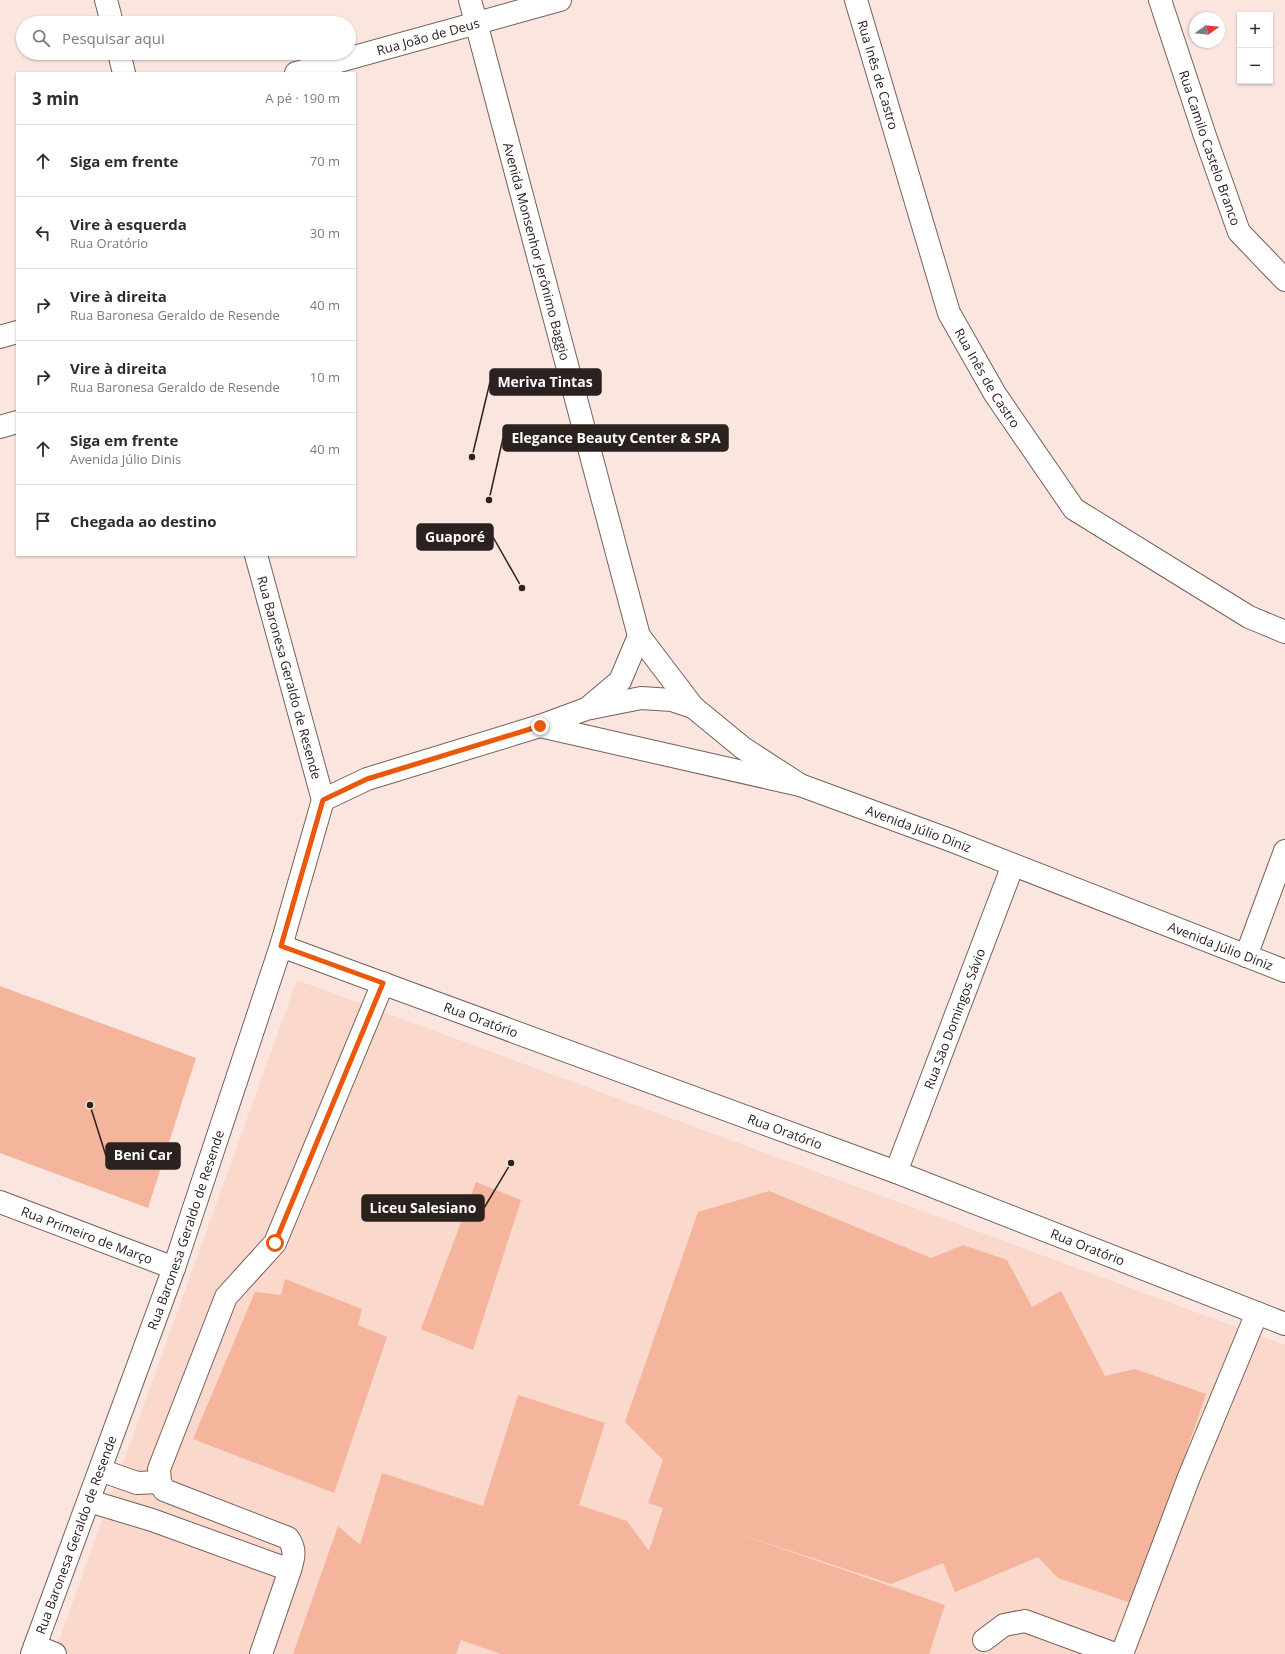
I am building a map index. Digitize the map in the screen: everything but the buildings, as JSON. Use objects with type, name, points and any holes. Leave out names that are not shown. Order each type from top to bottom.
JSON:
[{"type":"main road","points":[[106,0],[110,16]]},
{"type":"main road","name":"Avenida Monsenhor Jerônimo Baggio","points":[[470,0],[639,636],[693,707],[743,748],[800,785]]},
{"type":"main road","name":"Rua João de Deus","points":[[356,57],[560,0]]},
{"type":"main road","name":"Rua Inês de Castro","points":[[856,0],[949,313],[995,394],[1074,509],[1249,617],[1285,632]]},
{"type":"main road","name":"Rua Camilo Castelo Branco","points":[[1160,0],[1206,139],[1239,232],[1285,280]]},
{"type":"main road","points":[[121,60],[124,72]]},
{"type":"main road","name":"Rua João de Deus","points":[[300,72],[344,60]]},
{"type":"main road","points":[[0,337],[16,332]]},
{"type":"main road","points":[[0,427],[16,422]]},
{"type":"main road","name":"Rua Baronesa Geraldo de Resende","points":[[40,1652],[100,1470],[174,1268],[281,946],[323,800],[256,556]]},
{"type":"main road","points":[[586,710],[620,681],[639,636]]},
{"type":"main road","points":[[323,800],[367,779],[540,726],[586,710],[641,698],[672,700],[693,707]]},
{"type":"main road","name":"Avenida Júlio Diniz","points":[[540,726],[800,785],[950,840],[1285,971]]},
{"type":"main road","points":[[1246,956],[1285,851]]},
{"type":"main road","name":"Rua São Domingos Sávio","points":[[896,1172],[1013,865]]},
{"type":"main road","name":"Rua Oratório","points":[[281,946],[896,1172],[1285,1324]]},
{"type":"main road","points":[[261,1654],[290,1570],[294,1556],[293,1544],[288,1538],[164,1490],[160,1482],[159,1469],[226,1297],[275,1243],[383,983]]},
{"type":"main road","name":"Rua Primeiro de Março","points":[[0,1202],[174,1268]]},
{"type":"main road","points":[[1122,1654],[1189,1477],[1257,1313]]},
{"type":"main road","points":[[100,1470],[137,1483],[151,1484],[160,1482]]},
{"type":"main road","points":[[89,1502],[152,1520],[290,1570]]},
{"type":"main road","points":[[984,1640],[1004,1625],[1024,1621],[1115,1654]]},
{"type":"shaded area","points":[[297,980],[1285,1345],[1285,1654],[54,1654]]},
{"type":"place","name":"Meriva Tintas","points":[[472,457]]},
{"type":"place","name":"Elegance Beauty Center & SPA","points":[[489,500]]},
{"type":"place","name":"Guaporé","points":[[522,588]]},
{"type":"place","name":"Beni Car","points":[[90,1105]]},
{"type":"place","name":"Liceu Salesiano","points":[[511,1163]]},
{"type":"route","points":[[275,1243],[370,1011],[383,983],[281,946],[323,800],[367,779],[540,726]]}]
